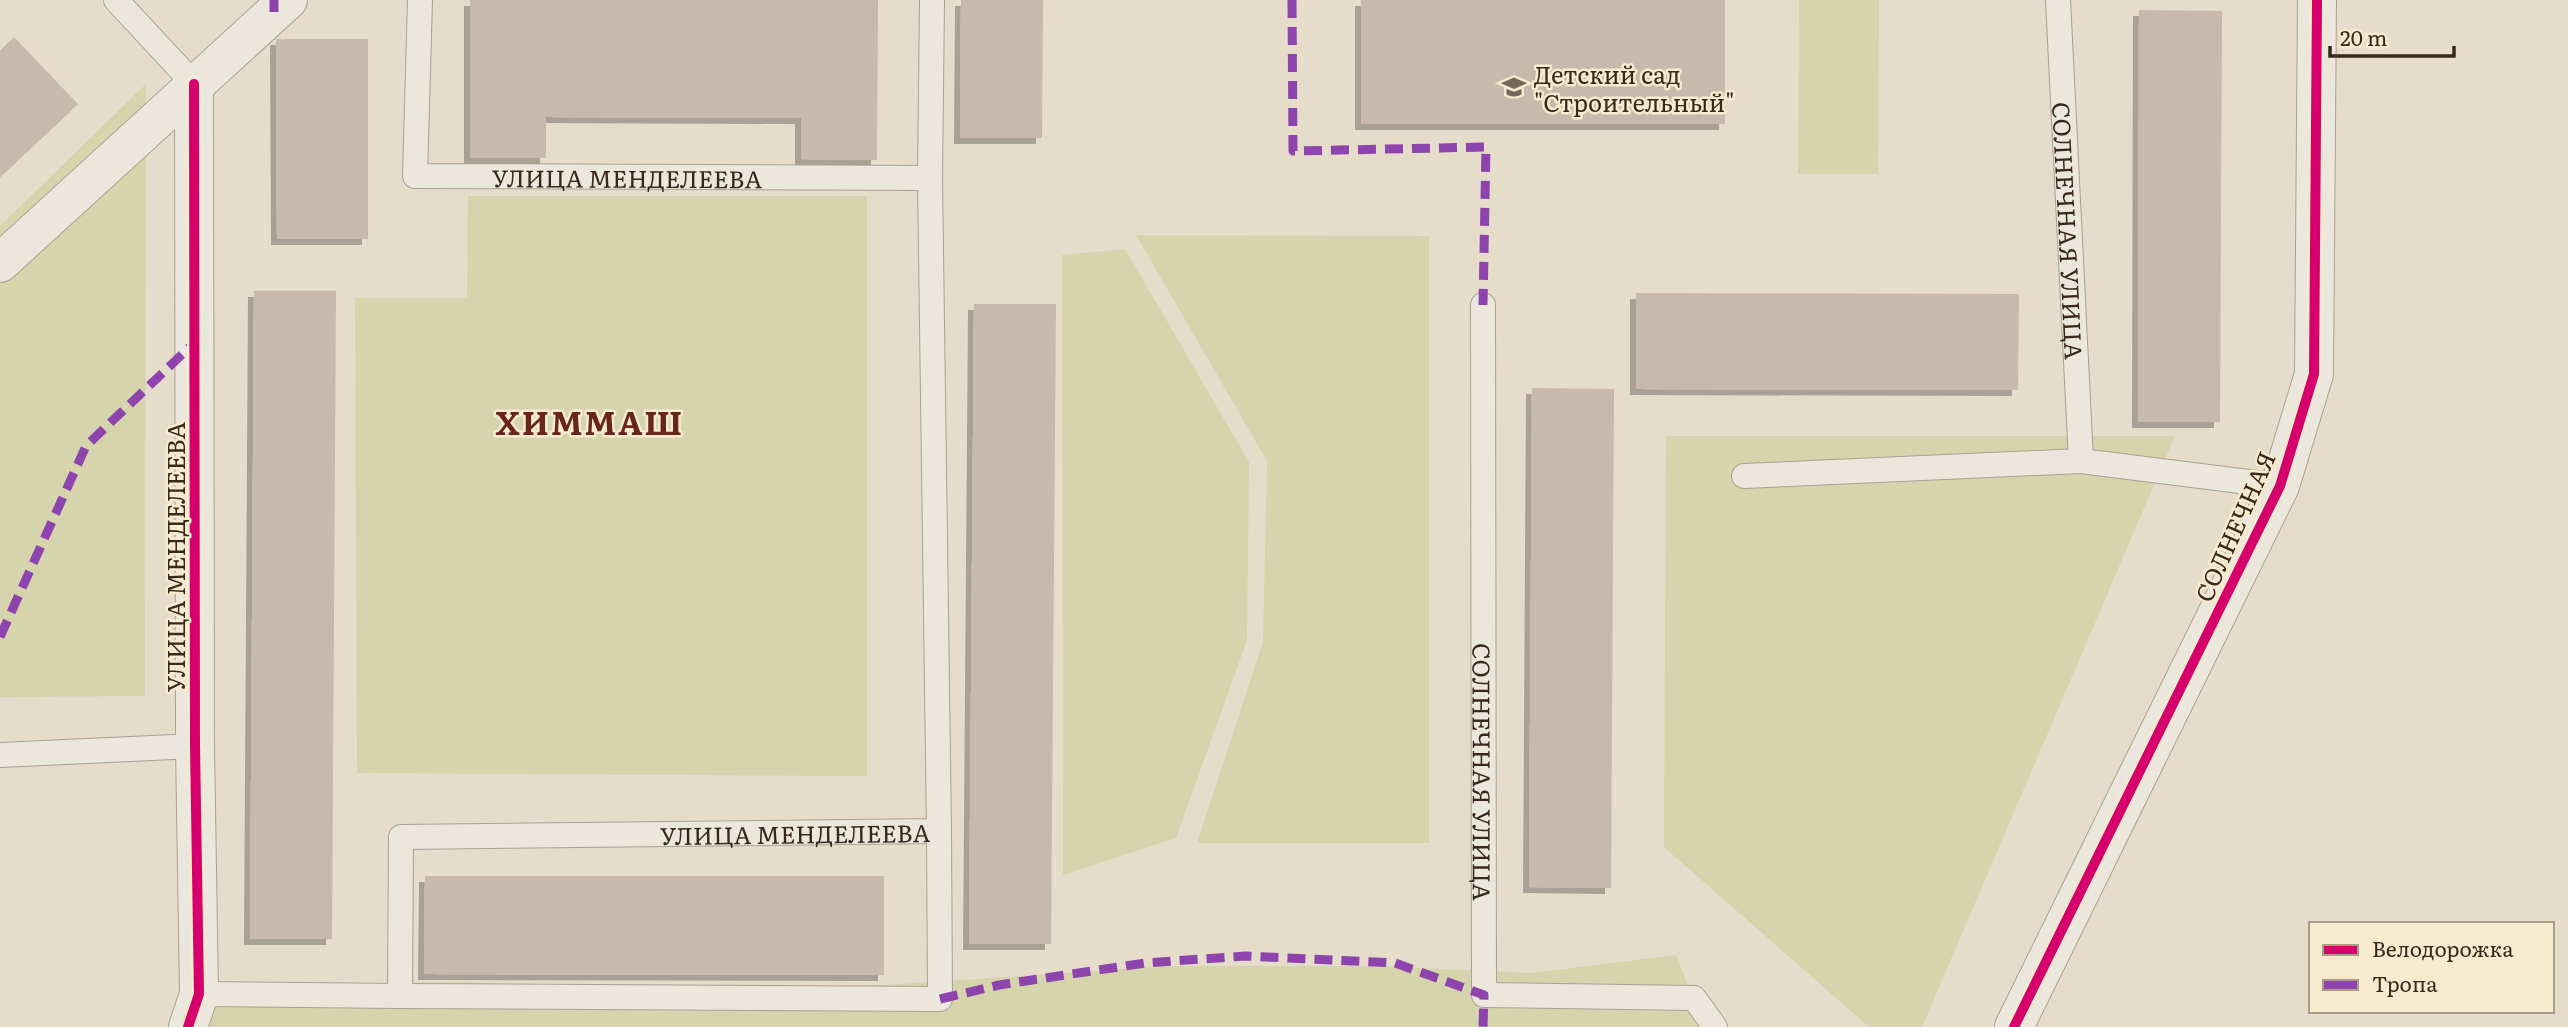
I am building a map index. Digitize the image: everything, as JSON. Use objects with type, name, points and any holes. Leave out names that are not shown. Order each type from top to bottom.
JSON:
[{"type":"street","points":[[0,263],[288,0]]},
{"type":"street","name":"СОЛНЕЧНАЯ","points":[[2014,1027],[2280,486],[2314,374],[2317,0]]},
{"type":"street","name":"УЛИЦА МЕНДЕЛЕЕВА","points":[[193,1011],[194,84]]},
{"type":"lane","points":[[116,0],[194,84]]},
{"type":"lane","name":"УЛИЦА МЕНДЕЛЕЕВА","points":[[420,0],[415,176],[930,178]]},
{"type":"lane","name":"УЛИЦА МЕНДЕЛЕЕВА","points":[[193,1011],[400,996],[401,837],[939,831],[930,178],[932,0]]},
{"type":"lane","name":"СОЛНЕЧНАЯ УЛИЦА","points":[[2057,0],[2081,461]]},
{"type":"lane","name":"СОЛНЕЧНАЯ УЛИЦА","points":[[1483,304],[1483,995],[1694,998],[1715,1027]]},
{"type":"lane","points":[[1744,476],[2081,461],[2280,486]]},
{"type":"lane","points":[[0,755],[195,746]]},
{"type":"lane","points":[[400,996],[940,999],[939,831]]},
{"type":"shaded area","points":[[1799,0],[1879,0],[1878,174],[1798,174]]},
{"type":"shaded area","points":[[146,84],[145,696],[0,697],[0,226]]},
{"type":"shaded area","points":[[468,196],[867,196],[867,776],[357,773],[355,298],[467,298]]},
{"type":"shaded area","points":[[1136,235],[1429,236],[1429,843],[1197,843],[1263,642],[1267,461]]},
{"type":"shaded area","points":[[1125,249],[1249,462],[1247,640],[1176,838],[1063,875],[1062,255]]},
{"type":"shaded area","points":[[1666,436],[2175,436],[1922,1027],[1869,1027],[1664,847]]},
{"type":"shaded area","points":[[1676,955],[1704,1027],[184,1027],[200,985],[462,982],[672,991],[885,985],[1171,966],[1375,966],[1532,973]]},
{"type":"building","points":[[470,0],[878,0],[877,160],[801,159],[801,118],[546,117],[546,158],[470,158]]},
{"type":"building","points":[[961,0],[1043,0],[1042,138],[960,138]]},
{"type":"building","points":[[1361,0],[1725,0],[1725,124],[1361,124]]},
{"type":"building","points":[[2139,10],[2222,11],[2220,422],[2138,422]]},
{"type":"building","points":[[14,37],[78,104],[0,177],[0,51]]},
{"type":"building","points":[[276,39],[368,39],[368,239],[277,239]]},
{"type":"building","points":[[254,291],[336,291],[332,939],[250,939]]},
{"type":"building","points":[[1636,293],[2019,294],[2018,390],[1636,389]]},
{"type":"building","points":[[974,304],[1056,304],[1051,944],[969,944]]},
{"type":"building","points":[[1532,388],[1614,389],[1611,888],[1529,887]]},
{"type":"building","points":[[425,876],[884,876],[884,975],[424,974]]},
{"type":"marked path","points":[[274,0],[274,12]]},
{"type":"marked path","points":[[1292,0],[1293,151],[1486,147],[1483,305]]},
{"type":"marked path","points":[[0,637],[86,446],[195,342]]},
{"type":"marked path","points":[[940,999],[999,985],[1145,963],[1246,956],[1395,963],[1484,995],[1483,1027]]},
{"type":"cycle path","points":[[2014,1027],[2280,486],[2314,374],[2317,0]]},
{"type":"cycle path","points":[[188,1027],[199,994],[195,746],[194,84]]},
{"type":"place","name":"Детский сад \"Строительный\"","points":[[1514,87]]},
{"type":"district","name":"ХИММАШ","points":[[590,421]]}]
